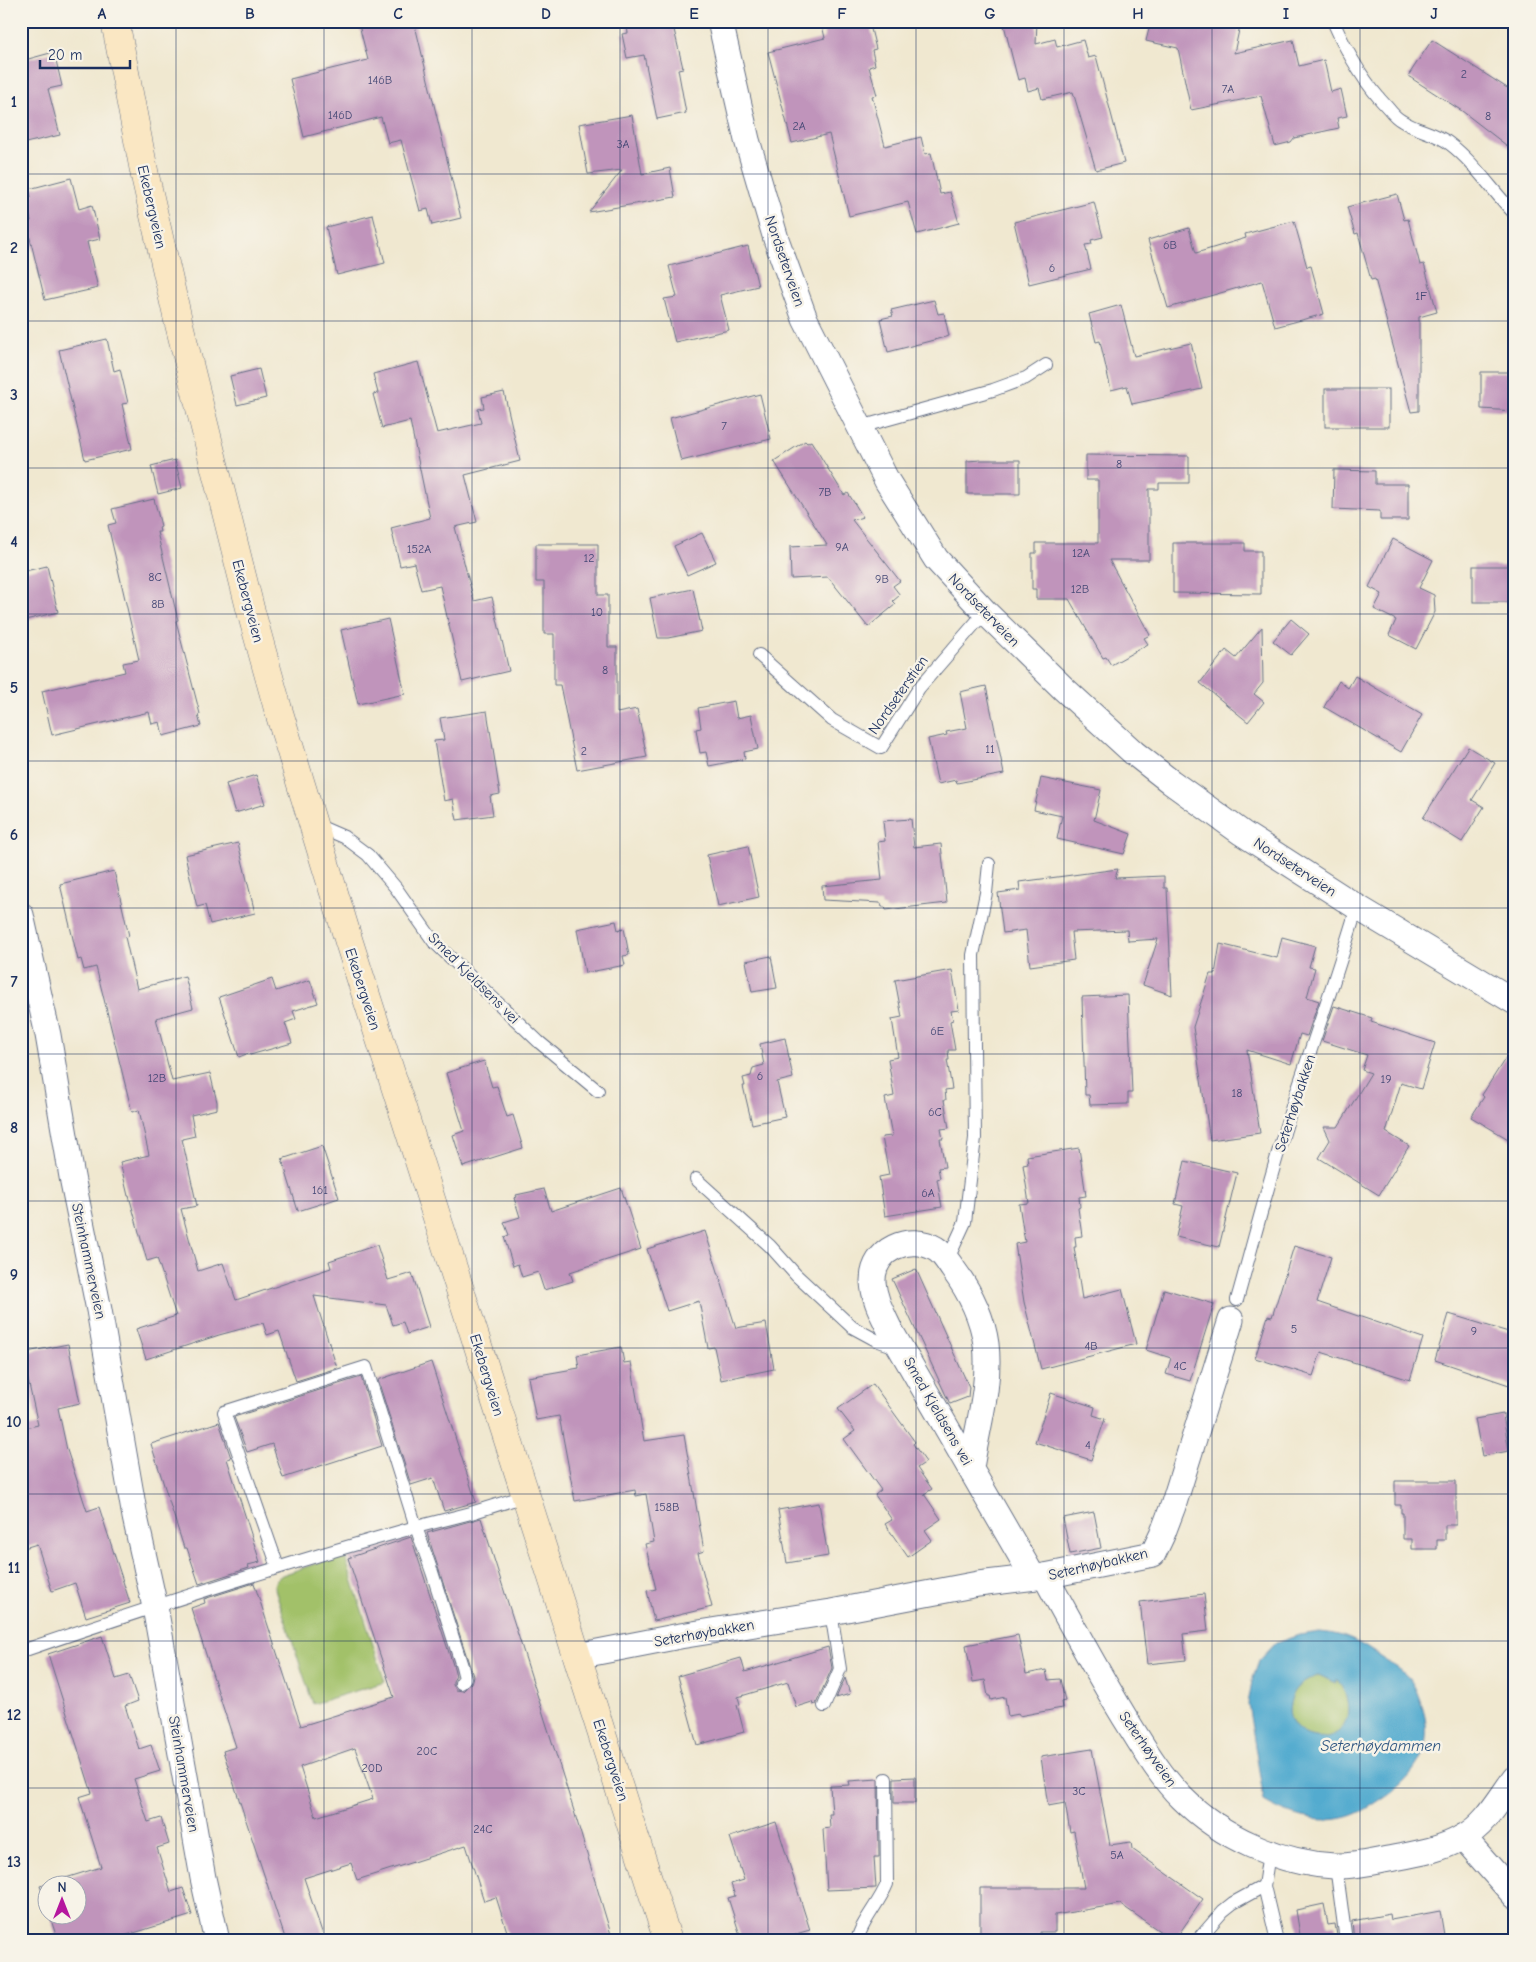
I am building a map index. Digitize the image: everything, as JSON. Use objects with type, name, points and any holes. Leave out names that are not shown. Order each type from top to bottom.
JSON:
[{"type":"main road","name":"Ekebergveien","points":[[115,21],[144,176],[205,432],[250,608],[312,823],[668,1941]]},
{"type":"street","name":"Nordseterveien","points":[[720,21],[747,140],[776,239],[805,319],[887,481],[936,559],[985,612],[1064,689],[1134,753],[1236,829],[1356,907],[1512,993]]},
{"type":"street","name":"Steinhammerveien","points":[[21,915],[48,1034],[72,1177],[99,1310],[135,1517],[155,1607],[203,1878],[217,1941]]},
{"type":"street","points":[[902,1348],[889,1328],[875,1298],[873,1280],[877,1263],[886,1251],[903,1243],[922,1243],[937,1250],[968,1289],[979,1313],[986,1345],[986,1376],[982,1411],[971,1468]]},
{"type":"street","name":"Seterhøybakken","points":[[577,1656],[680,1636],[831,1612],[978,1584],[1039,1577],[1153,1554],[1173,1506],[1234,1310]]},
{"type":"street","name":"Smed Kjeldsens vei","points":[[902,1348],[971,1468],[1039,1577]]},
{"type":"street","name":"Seterhøyveien","points":[[1039,1577],[1174,1799],[1216,1825],[1269,1853],[1301,1862],[1336,1866],[1411,1854],[1464,1837],[1481,1823],[1515,1778]]},
{"type":"street","points":[[1464,1837],[1515,1896]]},
{"type":"lane","points":[[1333,21],[1344,48],[1380,100],[1399,120],[1449,143],[1515,214]]},
{"type":"lane","points":[[860,427],[993,390],[1026,378],[1046,365]]},
{"type":"lane","name":"Nordseterstien","points":[[759,655],[832,720],[881,748],[919,688],[985,612]]},
{"type":"lane","name":"Smed Kjeldsens vei","points":[[312,823],[344,837],[368,855],[396,888],[434,942],[539,1042],[598,1091]]},
{"type":"lane","points":[[947,1261],[965,1222],[975,1138],[973,955],[986,893],[989,864]]},
{"type":"lane","name":"Seterhøybakken","points":[[1234,1310],[1298,1089],[1356,907]]},
{"type":"lane","name":"Smed Kjeldsens vei","points":[[696,1179],[770,1246],[796,1275],[852,1327],[876,1340],[902,1348]]},
{"type":"lane","points":[[278,1567],[224,1412],[366,1368],[462,1666],[465,1678],[461,1683]]},
{"type":"lane","points":[[24,1650],[190,1594],[525,1496]]},
{"type":"lane","points":[[824,1706],[840,1669],[831,1612]]},
{"type":"lane","points":[[857,1941],[859,1932],[882,1898],[887,1884],[886,1779]]},
{"type":"lane","points":[[1269,1853],[1264,1886],[1277,1941]]},
{"type":"lane","points":[[1336,1866],[1346,1941]]},
{"type":"lane","points":[[1197,1941],[1223,1911],[1233,1903],[1264,1886]]},
{"type":"green space","points":[[344,1554],[385,1682],[313,1704],[274,1586],[276,1580],[282,1575]]},
{"type":"green space","points":[[1319,1675],[1335,1683],[1335,1680],[1338,1680],[1345,1695],[1347,1715],[1342,1728],[1332,1735],[1320,1738],[1307,1735],[1297,1728],[1290,1717],[1290,1703],[1294,1692],[1304,1682]]},
{"type":"water","name":"Seterhøydammen","points":[[1320,1632],[1329,1633],[1345,1637],[1366,1647],[1409,1678],[1423,1709],[1426,1737],[1424,1750],[1419,1762],[1403,1782],[1392,1791],[1363,1811],[1348,1817],[1333,1820],[1312,1819],[1292,1814],[1264,1801],[1248,1704],[1252,1681],[1259,1661],[1276,1643],[1299,1635]],"holes":[[[1319,1675],[1336,1683],[1335,1680],[1338,1680],[1346,1697],[1347,1715],[1342,1728],[1332,1735],[1320,1738],[1307,1735],[1297,1728],[1290,1717],[1290,1703],[1294,1692],[1304,1682]]]},
{"type":"building","points":[[358,21],[414,21],[461,218],[432,225],[428,209],[420,211],[401,140],[388,143],[381,117],[304,137],[290,79],[368,60]]},
{"type":"building","points":[[626,21],[672,21],[683,68],[678,69],[686,113],[657,119],[644,55],[627,58],[622,34],[628,33]]},
{"type":"building","points":[[821,21],[869,21],[876,49],[872,50],[875,65],[869,67],[877,95],[872,96],[885,146],[921,137],[925,154],[931,153],[940,194],[950,192],[959,223],[917,234],[908,202],[849,216],[829,134],[792,143],[768,52],[825,38]]},
{"type":"building","points":[[1003,21],[1037,21],[1036,44],[1055,39],[1057,47],[1083,40],[1088,58],[1096,56],[1124,163],[1096,170],[1073,92],[1042,99],[1039,88],[1028,91],[1025,78],[1018,80]]},
{"type":"building","points":[[1151,21],[1241,21],[1234,53],[1293,40],[1299,66],[1324,60],[1331,92],[1341,89],[1347,116],[1337,118],[1339,128],[1294,138],[1291,142],[1275,146],[1261,96],[1191,110],[1178,48],[1146,41]]},
{"type":"building","points":[[1432,40],[1515,93],[1515,152],[1462,111],[1408,76]]},
{"type":"building","points":[[54,52],[62,86],[48,89],[60,135],[21,144],[21,61]]},
{"type":"building","points":[[632,115],[642,174],[670,168],[675,197],[589,212],[622,170],[588,174],[579,124]]},
{"type":"building","points":[[71,178],[79,209],[92,205],[100,239],[87,242],[98,288],[45,300],[26,222],[31,221],[26,198],[31,197],[29,189]]},
{"type":"building","points":[[1397,194],[1404,220],[1408,219],[1420,265],[1424,264],[1437,312],[1419,317],[1419,411],[1411,412],[1375,279],[1371,280],[1358,233],[1355,234],[1347,207]]},
{"type":"building","points":[[1094,202],[1103,237],[1091,240],[1092,244],[1085,245],[1091,269],[1029,284],[1014,222]]},
{"type":"building","points":[[373,215],[385,263],[337,275],[326,227]]},
{"type":"building","points":[[1294,221],[1307,267],[1311,266],[1324,314],[1275,327],[1262,281],[1168,308],[1148,240],[1189,228],[1196,253],[1246,238],[1245,234]]},
{"type":"building","points":[[748,246],[758,286],[720,295],[729,330],[675,342],[664,299],[677,297],[669,266]]},
{"type":"building","points":[[934,300],[938,314],[944,313],[949,336],[888,352],[880,319],[893,316],[891,310]]},
{"type":"building","points":[[1121,305],[1134,356],[1191,343],[1202,389],[1132,404],[1127,386],[1111,390],[1100,341],[1096,342],[1089,314]]},
{"type":"building","points":[[107,339],[114,371],[120,369],[128,403],[122,404],[132,449],[85,460],[59,350]]},
{"type":"building","points":[[418,362],[437,433],[481,423],[478,409],[484,408],[482,397],[504,392],[520,461],[465,475],[477,522],[455,527],[474,601],[492,597],[509,671],[462,682],[440,586],[421,590],[414,563],[400,566],[391,528],[430,518],[410,421],[382,428],[373,394],[378,393],[373,374]]},
{"type":"building","points":[[259,369],[266,398],[237,405],[230,376]]},
{"type":"building","points":[[1481,372],[1515,372],[1515,411],[1481,409]]},
{"type":"building","points":[[1325,389],[1389,389],[1389,427],[1325,427]]},
{"type":"building","points":[[760,394],[771,439],[681,461],[670,418]]},
{"type":"building","points":[[805,441],[807,443],[811,441],[844,495],[848,493],[863,517],[852,520],[900,581],[893,586],[900,595],[893,601],[896,604],[868,627],[828,577],[791,579],[790,547],[827,545],[774,461]]},
{"type":"building","points":[[1086,455],[1189,456],[1189,483],[1159,483],[1159,489],[1149,489],[1149,560],[1109,560],[1150,635],[1144,638],[1148,644],[1111,665],[1106,657],[1103,658],[1069,599],[1036,599],[1036,589],[1032,589],[1032,553],[1036,553],[1036,543],[1098,543],[1098,480],[1086,480]]},
{"type":"building","points":[[175,460],[182,488],[158,494],[151,466]]},
{"type":"building","points":[[1020,460],[1020,494],[967,494],[967,461]]},
{"type":"building","points":[[1334,470],[1375,471],[1375,484],[1408,484],[1408,520],[1380,520],[1380,511],[1333,509]]},
{"type":"building","points":[[154,499],[161,526],[159,527],[160,532],[157,532],[178,620],[176,621],[200,714],[198,715],[201,726],[163,736],[160,722],[152,724],[149,712],[52,735],[42,691],[125,672],[123,663],[139,660],[108,525],[116,523],[112,509]]},
{"type":"building","points":[[702,533],[716,562],[687,575],[674,546]]},
{"type":"building","points":[[1393,539],[1433,560],[1419,588],[1434,595],[1435,612],[1416,649],[1389,635],[1396,620],[1374,609],[1382,594],[1369,587]]},
{"type":"building","points":[[1173,543],[1245,543],[1245,551],[1261,551],[1261,594],[1173,593]]},
{"type":"building","points":[[536,544],[598,544],[598,595],[608,595],[608,647],[617,647],[617,713],[637,709],[647,757],[577,770],[560,685],[554,685],[554,634],[544,634],[544,582],[536,582]]},
{"type":"building","points":[[47,566],[58,612],[21,621],[21,572]]},
{"type":"building","points":[[1473,566],[1515,566],[1515,602],[1473,602]]},
{"type":"building","points":[[693,589],[702,631],[668,638],[658,638],[650,598]]},
{"type":"building","points":[[388,619],[405,694],[358,704],[341,630]]},
{"type":"building","points":[[1291,619],[1309,634],[1291,655],[1273,641]]},
{"type":"building","points":[[1262,627],[1263,683],[1254,694],[1264,702],[1248,722],[1200,683],[1226,650],[1236,658]]},
{"type":"building","points":[[1355,676],[1422,715],[1401,752],[1324,707],[1339,681],[1348,688]]},
{"type":"building","points":[[986,686],[1004,774],[957,783],[956,780],[938,784],[928,739],[947,735],[946,732],[967,728],[960,692]]},
{"type":"building","points":[[734,701],[737,718],[751,715],[758,749],[744,752],[745,759],[709,766],[706,752],[700,753],[696,729],[701,728],[698,708]]},
{"type":"building","points":[[487,711],[500,794],[490,796],[493,815],[457,820],[453,799],[444,801],[434,741],[444,740],[440,718]]},
{"type":"building","points":[[1468,747],[1495,763],[1472,800],[1484,807],[1462,842],[1423,818]]},
{"type":"building","points":[[256,775],[265,804],[235,813],[226,784]]},
{"type":"building","points":[[1041,778],[1101,790],[1094,820],[1131,834],[1124,854],[1057,839],[1062,816],[1034,810]]},
{"type":"building","points":[[911,819],[914,847],[941,844],[947,903],[886,910],[885,907],[882,907],[881,903],[823,900],[822,886],[882,880],[878,842],[885,841],[883,821]]},
{"type":"building","points":[[238,843],[255,913],[210,924],[205,905],[197,907],[185,855]]},
{"type":"building","points":[[748,846],[759,897],[718,906],[707,855]]},
{"type":"building","points":[[1118,869],[1115,878],[1164,876],[1164,888],[1167,888],[1172,995],[1143,985],[1158,939],[1128,941],[1127,930],[1071,932],[1074,960],[1030,966],[1026,930],[1003,933],[998,893],[1020,890],[1019,882]]},
{"type":"building","points":[[114,871],[129,936],[125,937],[137,989],[185,976],[193,1008],[156,1018],[172,1081],[210,1073],[217,1102],[217,1109],[191,1115],[195,1136],[182,1139],[197,1206],[181,1209],[198,1271],[223,1263],[236,1300],[331,1268],[329,1261],[377,1245],[388,1280],[412,1273],[429,1327],[407,1334],[403,1322],[393,1325],[386,1305],[314,1296],[337,1368],[296,1381],[279,1331],[267,1335],[263,1323],[146,1359],[136,1329],[176,1316],[157,1258],[147,1261],[120,1162],[149,1155],[139,1110],[132,1112],[96,967],[84,970],[81,959],[78,960],[60,884]]},
{"type":"building","points":[[616,921],[618,930],[624,928],[629,955],[623,956],[625,965],[585,973],[577,929]]},
{"type":"building","points":[[1282,937],[1315,946],[1309,967],[1315,968],[1307,997],[1319,1001],[1307,1036],[1300,1034],[1291,1064],[1247,1050],[1260,1133],[1210,1140],[1193,1027],[1210,974],[1215,974],[1220,944],[1277,958]]},
{"type":"building","points":[[771,956],[777,988],[752,992],[746,961]]},
{"type":"building","points":[[952,970],[959,1010],[951,1011],[953,1020],[950,1021],[955,1050],[948,1050],[949,1060],[947,1060],[952,1089],[945,1090],[946,1100],[944,1100],[949,1128],[941,1129],[943,1139],[940,1139],[945,1167],[938,1168],[940,1178],[937,1179],[942,1207],[885,1216],[879,1177],[889,1175],[882,1137],[892,1136],[885,1098],[894,1096],[888,1059],[898,1057],[892,1019],[902,1017],[895,980]]},
{"type":"building","points":[[272,979],[276,991],[310,980],[318,1003],[293,1011],[296,1019],[285,1023],[292,1043],[239,1057],[219,997]]},
{"type":"building","points":[[1128,995],[1132,1093],[1128,1093],[1128,1104],[1090,1105],[1089,1095],[1085,1095],[1082,997]]},
{"type":"building","points":[[1334,1006],[1372,1018],[1371,1022],[1435,1043],[1421,1089],[1401,1083],[1386,1132],[1409,1146],[1379,1195],[1319,1158],[1330,1140],[1324,1127],[1338,1127],[1371,1073],[1362,1070],[1367,1055],[1322,1041]]},
{"type":"building","points":[[785,1038],[793,1078],[777,1082],[785,1117],[752,1124],[743,1086],[745,1086],[743,1078],[751,1076],[753,1068],[764,1065],[760,1044]]},
{"type":"building","points":[[1515,1043],[1515,1143],[1471,1117],[1484,1097],[1482,1095]]},
{"type":"building","points":[[484,1061],[492,1087],[497,1086],[507,1117],[513,1115],[523,1148],[463,1167],[453,1135],[464,1131],[446,1073]]},
{"type":"building","points":[[322,1146],[339,1198],[298,1211],[282,1159]]},
{"type":"building","points":[[1079,1148],[1086,1196],[1079,1197],[1080,1207],[1078,1208],[1082,1236],[1075,1237],[1076,1247],[1074,1247],[1082,1299],[1122,1289],[1136,1344],[1041,1369],[1024,1302],[1015,1244],[1025,1242],[1019,1204],[1029,1203],[1023,1165],[1028,1164],[1027,1156]]},
{"type":"building","points":[[1185,1161],[1237,1173],[1219,1247],[1176,1237],[1183,1206],[1175,1204]]},
{"type":"building","points":[[621,1188],[641,1249],[570,1272],[573,1281],[544,1290],[538,1272],[522,1277],[518,1264],[513,1266],[504,1237],[509,1235],[504,1222],[520,1217],[514,1198],[517,1197],[516,1195],[544,1189],[551,1211]]},
{"type":"building","points":[[705,1231],[736,1328],[766,1323],[774,1369],[721,1380],[714,1347],[708,1348],[699,1301],[667,1311],[647,1249]]},
{"type":"building","points":[[1294,1246],[1331,1257],[1317,1302],[1423,1338],[1410,1380],[1321,1352],[1313,1376],[1255,1358],[1268,1316],[1272,1317]]},
{"type":"building","points":[[916,1269],[969,1387],[968,1397],[950,1404],[892,1279]]},
{"type":"building","points":[[1164,1289],[1214,1304],[1190,1381],[1166,1374],[1171,1358],[1146,1350]]},
{"type":"building","points":[[1449,1314],[1515,1334],[1515,1387],[1435,1360]]},
{"type":"building","points":[[68,1344],[80,1403],[58,1408],[67,1450],[87,1511],[99,1507],[130,1603],[86,1617],[75,1583],[52,1591],[37,1544],[21,1549],[21,1429],[38,1425],[22,1353]]},
{"type":"building","points":[[621,1347],[624,1363],[631,1362],[644,1441],[684,1435],[704,1551],[698,1553],[712,1607],[654,1621],[647,1591],[656,1589],[645,1544],[654,1542],[646,1494],[636,1496],[635,1490],[575,1501],[559,1416],[536,1420],[528,1377],[579,1368],[577,1355]]},
{"type":"building","points":[[431,1362],[476,1502],[444,1511],[433,1478],[411,1485],[378,1380]]},
{"type":"building","points":[[361,1377],[382,1446],[283,1478],[272,1444],[247,1452],[234,1417]]},
{"type":"building","points":[[873,1384],[915,1442],[913,1444],[926,1462],[917,1468],[932,1489],[924,1494],[941,1519],[925,1530],[932,1540],[908,1557],[885,1524],[892,1520],[875,1495],[881,1490],[844,1439],[855,1431],[838,1409]]},
{"type":"building","points":[[1051,1393],[1095,1407],[1093,1415],[1105,1419],[1091,1460],[1035,1442]]},
{"type":"building","points":[[1503,1414],[1509,1451],[1482,1456],[1475,1419]]},
{"type":"building","points":[[219,1422],[231,1458],[227,1459],[260,1562],[248,1565],[249,1568],[199,1584],[187,1548],[184,1548],[151,1444]]},
{"type":"building","points":[[1395,1481],[1456,1481],[1456,1525],[1445,1525],[1445,1540],[1437,1540],[1437,1549],[1412,1549],[1412,1539],[1403,1539],[1403,1513],[1401,1513],[1401,1505],[1395,1505]]},
{"type":"building","points":[[819,1503],[828,1556],[787,1563],[778,1510]]},
{"type":"building","points":[[1094,1512],[1101,1548],[1070,1554],[1063,1518]]},
{"type":"building","points":[[481,1518],[613,1941],[510,1941],[496,1897],[484,1901],[466,1845],[357,1880],[351,1863],[304,1878],[325,1941],[286,1941],[223,1751],[236,1747],[191,1608],[205,1603],[204,1599],[254,1583],[301,1726],[394,1697],[348,1558],[411,1537],[454,1668],[456,1676],[453,1685],[456,1690],[463,1691],[471,1683],[473,1676],[427,1533]],"holes":[[[355,1748],[373,1799],[316,1817],[300,1767]]]},
{"type":"building","points":[[1204,1594],[1208,1631],[1183,1634],[1186,1660],[1147,1664],[1140,1602]]},
{"type":"building","points":[[1018,1635],[1026,1674],[1046,1670],[1048,1680],[1060,1679],[1065,1701],[1061,1702],[1062,1708],[1019,1716],[1019,1714],[1008,1716],[1005,1697],[991,1700],[990,1696],[988,1696],[985,1680],[973,1682],[966,1645]]},
{"type":"building","points":[[102,1636],[116,1679],[129,1675],[138,1701],[125,1706],[139,1749],[151,1745],[160,1771],[134,1779],[148,1822],[161,1818],[169,1844],[157,1848],[171,1892],[183,1888],[192,1915],[108,1941],[58,1941],[52,1924],[88,1924],[88,1874],[79,1874],[101,1867],[79,1797],[92,1793],[48,1654]]},
{"type":"building","points":[[828,1647],[832,1668],[816,1704],[813,1705],[812,1702],[796,1707],[788,1682],[738,1697],[740,1704],[737,1705],[744,1732],[697,1745],[678,1676],[741,1658],[745,1672]]},
{"type":"building","points":[[845,1678],[850,1694],[836,1698]]},
{"type":"building","points":[[1092,1749],[1110,1845],[1131,1842],[1132,1849],[1203,1899],[1174,1941],[1120,1904],[1055,1915],[1055,1932],[1040,1932],[1040,1941],[980,1941],[980,1888],[1084,1888],[1074,1831],[1070,1832],[1065,1803],[1048,1806],[1041,1757]]},
{"type":"building","points":[[915,1777],[915,1803],[894,1803],[894,1778]]},
{"type":"building","points":[[878,1779],[879,1857],[874,1857],[876,1888],[827,1890],[823,1829],[830,1828],[829,1814],[832,1814],[830,1786],[850,1785],[849,1781]]},
{"type":"building","points":[[776,1822],[810,1930],[792,1935],[794,1941],[742,1941],[728,1898],[735,1896],[731,1884],[744,1880],[730,1837]]},
{"type":"building","points":[[1324,1904],[1328,1925],[1335,1924],[1338,1941],[1301,1941],[1296,1910]]},
{"type":"building","points":[[1440,1911],[1445,1941],[1354,1941],[1352,1921],[1390,1914],[1391,1920]]}]
